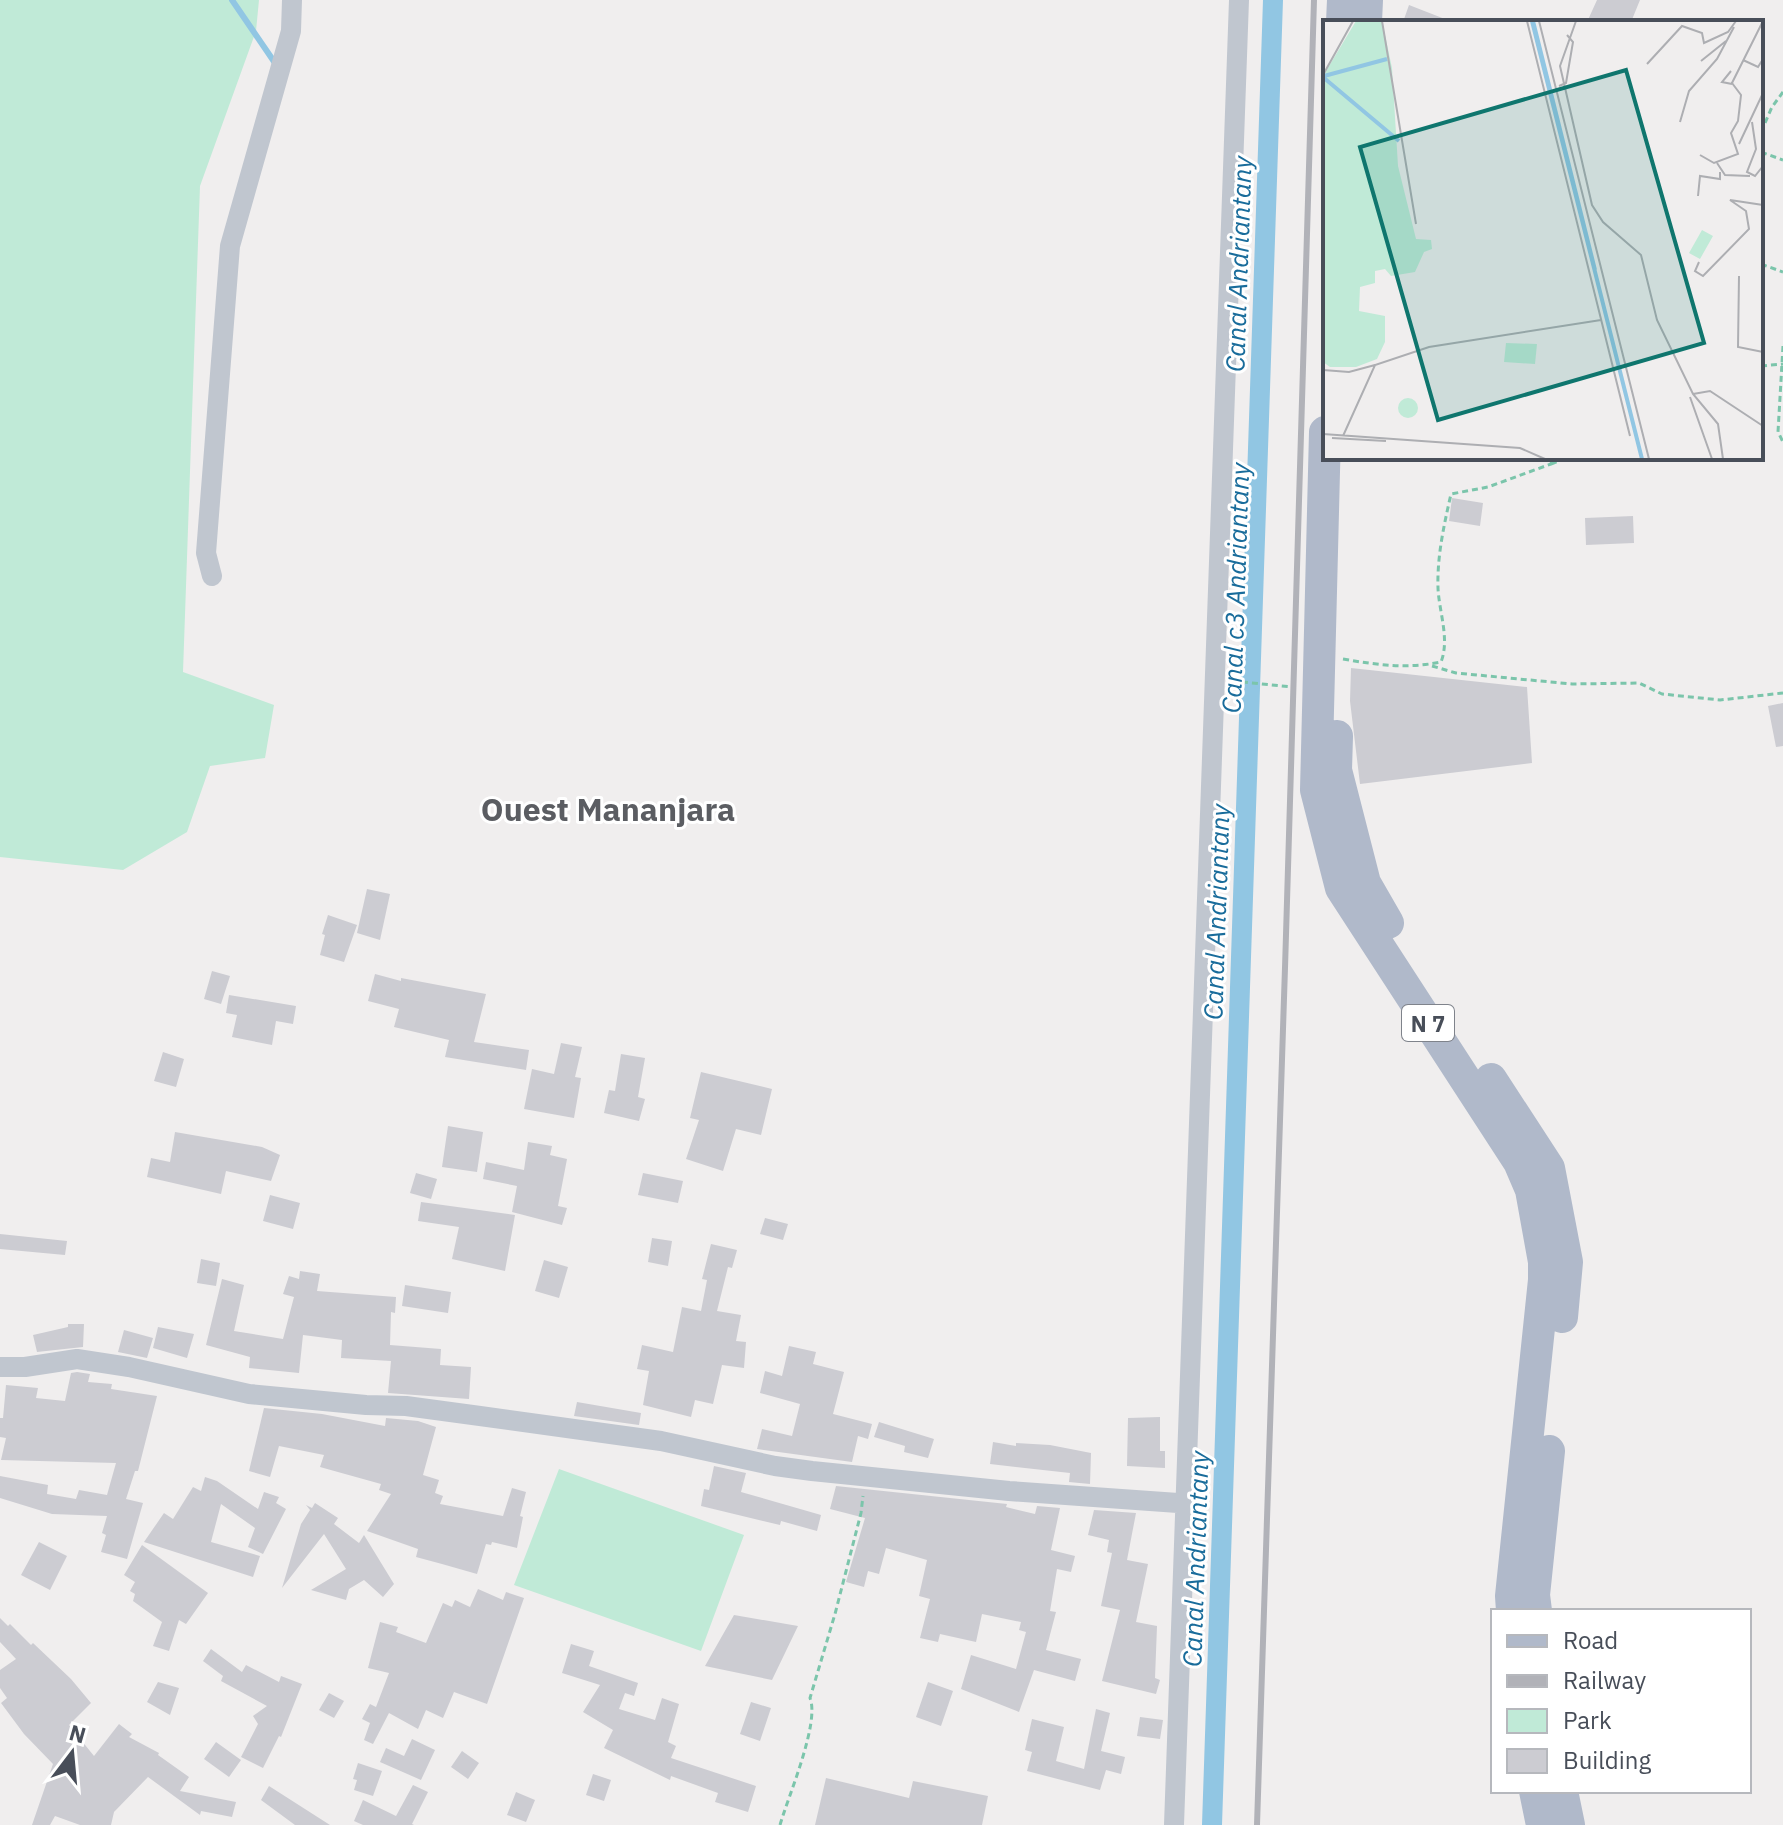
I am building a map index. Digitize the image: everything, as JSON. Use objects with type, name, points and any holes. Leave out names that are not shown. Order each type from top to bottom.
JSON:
[{"type":"main road","points":[[1342,20],[1343,0]]},
{"type":"main road","points":[[1366,20],[1367,0]]},
{"type":"main road","name":"N 7","points":[[1324,460],[1316,790],[1341,888],[1519,1162],[1531,1190],[1544,1262],[1512,1609]]},
{"type":"main road","name":"N 7","points":[[1345,460],[1336,770],[1365,883],[1549,1168],[1567,1262],[1534,1595],[1536,1609]]},
{"type":"main road","points":[[1535,1793],[1542,1825]]},
{"type":"main road","points":[[1562,1793],[1569,1825]]},
{"type":"street","points":[[212,576],[206,553],[230,246],[291,31],[292,0]]},
{"type":"street","points":[[1174,1825],[1239,0]]},
{"type":"street","points":[[0,1367],[25,1367],[77,1359],[129,1367],[249,1394],[450,1412],[661,1441],[775,1466],[1058,1495],[1186,1501]]},
{"type":"path","points":[[1763,127],[1783,92]]},
{"type":"path","points":[[1763,153],[1783,160]]},
{"type":"path","points":[[1763,265],[1783,272]]},
{"type":"path","points":[[1783,346],[1778,432],[1783,442]]},
{"type":"path","points":[[1551,464],[1552,460]]},
{"type":"path","points":[[1338,659],[1387,667],[1441,662],[1445,651],[1438,588],[1439,549],[1451,494],[1488,487],[1561,460]]},
{"type":"path","points":[[1429,664],[1456,673],[1558,682],[1639,683],[1662,694],[1720,700],[1783,693]]},
{"type":"path","points":[[1230,681],[1291,687],[1319,684]]},
{"type":"path","points":[[780,1825],[796,1781],[812,1719],[814,1707],[810,1698],[861,1513],[865,1476]]},
{"type":"green space","points":[[0,0],[259,0],[256,31],[200,186],[183,672],[274,705],[265,758],[210,766],[187,832],[123,870],[0,857]]},
{"type":"green space","points":[[559,1469],[744,1535],[701,1651],[514,1585]]},
{"type":"building","points":[[1597,0],[1640,0],[1632,20],[1588,20]]},
{"type":"building","points":[[1409,5],[1447,20],[1404,20]]},
{"type":"building","points":[[1452,498],[1483,503],[1480,526],[1449,521]]},
{"type":"building","points":[[1633,516],[1634,543],[1586,545],[1585,518]]},
{"type":"building","points":[[1351,668],[1527,687],[1532,763],[1360,784],[1350,701]]},
{"type":"building","points":[[1783,703],[1783,746],[1776,747],[1768,706]]},
{"type":"building","points":[[367,889],[390,894],[380,940],[357,933]]},
{"type":"building","points":[[328,915],[357,925],[344,962],[320,955]]},
{"type":"building","points":[[212,971],[230,976],[221,1004],[204,999]]},
{"type":"building","points":[[375,974],[486,994],[474,1042],[529,1050],[526,1070],[445,1057],[449,1040],[394,1027],[399,1009],[368,1001]]},
{"type":"building","points":[[229,995],[296,1006],[293,1024],[276,1021],[272,1045],[232,1037],[237,1015],[226,1013]]},
{"type":"building","points":[[561,1043],[582,1047],[575,1077],[581,1078],[574,1118],[524,1109],[532,1069],[554,1074]]},
{"type":"building","points":[[163,1052],[184,1059],[176,1087],[154,1081]]},
{"type":"building","points":[[621,1054],[645,1058],[638,1097],[645,1099],[639,1121],[604,1113],[609,1090],[615,1091]]},
{"type":"building","points":[[701,1072],[772,1089],[761,1135],[736,1129],[723,1171],[686,1159],[699,1120],[690,1118]]},
{"type":"building","points":[[448,1126],[483,1132],[477,1172],[442,1167]]},
{"type":"building","points":[[175,1132],[262,1147],[280,1155],[271,1181],[226,1171],[221,1194],[147,1177],[151,1158],[170,1162]]},
{"type":"building","points":[[528,1142],[552,1146],[550,1155],[567,1159],[558,1206],[567,1208],[562,1225],[512,1212],[517,1186],[483,1179],[486,1162],[524,1170]]},
{"type":"building","points":[[416,1173],[437,1179],[431,1199],[410,1193]]},
{"type":"building","points":[[643,1173],[683,1181],[678,1203],[638,1195]]},
{"type":"building","points":[[270,1195],[300,1203],[293,1229],[263,1221]]},
{"type":"building","points":[[421,1202],[515,1215],[505,1271],[452,1259],[459,1227],[418,1221]]},
{"type":"building","points":[[765,1218],[788,1224],[783,1240],[760,1234]]},
{"type":"building","points":[[0,1234],[67,1241],[65,1255],[0,1249]]},
{"type":"building","points":[[652,1238],[672,1241],[668,1266],[648,1262]]},
{"type":"building","points":[[711,1244],[737,1250],[732,1268],[728,1267],[717,1311],[741,1315],[736,1341],[746,1342],[744,1368],[722,1365],[713,1404],[695,1400],[691,1417],[643,1405],[649,1371],[637,1369],[642,1345],[673,1352],[682,1307],[701,1311],[707,1280],[702,1279]]},
{"type":"building","points":[[201,1259],[220,1263],[216,1286],[197,1283]]},
{"type":"building","points":[[544,1260],[568,1267],[559,1298],[535,1291]]},
{"type":"building","points":[[300,1271],[320,1274],[317,1291],[396,1297],[395,1313],[391,1312],[390,1345],[441,1349],[440,1365],[471,1367],[469,1399],[388,1393],[391,1361],[341,1358],[342,1340],[303,1335],[299,1373],[249,1368],[250,1357],[206,1345],[222,1279],[244,1285],[234,1331],[283,1339],[294,1297],[283,1294],[289,1276],[299,1279]]},
{"type":"building","points":[[405,1285],[451,1292],[448,1313],[402,1306]]},
{"type":"building","points":[[68,1324],[84,1324],[83,1347],[37,1352],[33,1335],[68,1327]]},
{"type":"building","points":[[158,1327],[194,1334],[187,1358],[153,1348]]},
{"type":"building","points":[[124,1330],[153,1338],[147,1358],[118,1352]]},
{"type":"building","points":[[789,1346],[816,1352],[813,1364],[844,1372],[833,1414],[872,1424],[868,1439],[858,1436],[852,1462],[757,1449],[762,1429],[792,1436],[800,1404],[760,1393],[765,1371],[782,1376]]},
{"type":"building","points":[[71,1373],[90,1374],[88,1382],[112,1384],[111,1389],[157,1396],[138,1471],[135,1471],[126,1499],[143,1503],[127,1559],[101,1552],[107,1516],[52,1514],[0,1498],[0,1476],[48,1485],[47,1494],[76,1499],[79,1490],[107,1495],[116,1463],[1,1460],[6,1438],[0,1437],[0,1418],[3,1418],[6,1385],[38,1388],[36,1398],[65,1401]]},
{"type":"building","points":[[577,1402],[641,1413],[639,1425],[574,1416]]},
{"type":"building","points":[[264,1408],[322,1414],[385,1426],[386,1418],[418,1421],[436,1427],[423,1475],[439,1480],[435,1493],[443,1496],[440,1504],[503,1516],[512,1488],[526,1492],[517,1548],[492,1542],[491,1545],[486,1544],[477,1574],[416,1557],[418,1549],[367,1531],[391,1494],[379,1490],[381,1484],[320,1467],[324,1455],[279,1446],[270,1477],[249,1471]]},
{"type":"building","points":[[1160,1417],[1160,1451],[1165,1451],[1165,1468],[1127,1466],[1128,1418]]},
{"type":"building","points":[[879,1422],[934,1439],[928,1458],[904,1452],[905,1446],[874,1437]]},
{"type":"building","points":[[993,1442],[1016,1446],[1016,1443],[1050,1445],[1091,1453],[1090,1484],[1069,1482],[1070,1473],[990,1464]]},
{"type":"building","points":[[714,1466],[746,1473],[741,1492],[821,1515],[817,1531],[701,1506],[704,1489],[709,1490]]},
{"type":"building","points":[[205,1477],[217,1481],[258,1509],[264,1492],[279,1497],[276,1503],[286,1509],[263,1554],[248,1547],[255,1528],[221,1504],[211,1542],[260,1556],[253,1577],[144,1542],[164,1513],[173,1519],[193,1487],[201,1491]]},
{"type":"building","points":[[836,1486],[1007,1504],[1006,1507],[1035,1514],[1037,1506],[1060,1508],[1051,1550],[1075,1556],[1071,1572],[1057,1569],[1050,1611],[1056,1612],[1046,1650],[1081,1659],[1075,1681],[1034,1670],[1019,1712],[961,1689],[971,1655],[1016,1669],[1026,1632],[1019,1630],[1021,1622],[982,1614],[976,1642],[940,1634],[938,1642],[920,1638],[930,1599],[919,1596],[927,1560],[886,1548],[879,1574],[868,1571],[864,1587],[846,1582],[865,1518],[830,1509]]},
{"type":"building","points":[[315,1503],[338,1518],[334,1524],[359,1543],[364,1535],[394,1584],[383,1597],[364,1580],[349,1589],[346,1600],[311,1590],[346,1569],[324,1534],[282,1588],[301,1524],[310,1510],[306,1505],[312,1508]]},
{"type":"building","points":[[1094,1510],[1136,1513],[1127,1560],[1148,1564],[1136,1622],[1157,1626],[1155,1678],[1160,1680],[1156,1694],[1102,1681],[1120,1610],[1101,1606],[1112,1553],[1107,1552],[1109,1540],[1088,1535]]},
{"type":"building","points":[[39,1542],[67,1556],[50,1590],[21,1575]]},
{"type":"building","points":[[142,1545],[208,1593],[186,1624],[179,1620],[169,1651],[153,1646],[162,1622],[133,1601],[135,1594],[130,1591],[135,1582],[124,1575]]},
{"type":"building","points":[[478,1589],[503,1600],[506,1592],[524,1598],[487,1704],[454,1692],[443,1718],[426,1710],[418,1729],[389,1713],[373,1744],[364,1740],[370,1723],[362,1719],[370,1704],[376,1707],[389,1673],[368,1668],[380,1622],[398,1627],[396,1632],[426,1643],[443,1603],[452,1607],[455,1600],[470,1607]]},
{"type":"building","points":[[734,1615],[798,1626],[772,1680],[705,1666]]},
{"type":"building","points":[[0,1618],[31,1645],[33,1643],[91,1703],[69,1725],[94,1756],[119,1724],[132,1734],[129,1737],[159,1753],[189,1777],[180,1791],[236,1802],[232,1817],[201,1811],[200,1815],[148,1777],[114,1812],[111,1825],[80,1825],[55,1816],[50,1825],[32,1825],[53,1764],[24,1734],[1,1703],[7,1698],[0,1688],[0,1670],[16,1659],[0,1642]]},
{"type":"building","points":[[571,1644],[594,1651],[589,1666],[638,1683],[634,1696],[625,1693],[619,1709],[655,1720],[662,1698],[679,1704],[668,1742],[676,1746],[671,1758],[756,1786],[748,1812],[715,1802],[718,1793],[671,1776],[670,1780],[604,1748],[613,1730],[583,1712],[600,1685],[562,1673]]},
{"type":"building","points":[[211,1649],[242,1672],[246,1665],[279,1682],[281,1676],[302,1684],[281,1737],[263,1768],[241,1757],[258,1724],[253,1716],[267,1706],[221,1681],[223,1676],[203,1661]]},
{"type":"building","points":[[158,1682],[179,1688],[170,1715],[147,1702]]},
{"type":"building","points":[[928,1682],[953,1691],[941,1726],[916,1717]]},
{"type":"building","points":[[329,1693],[344,1701],[334,1718],[319,1710]]},
{"type":"building","points":[[751,1702],[771,1708],[760,1741],[740,1734]]},
{"type":"building","points":[[1096,1709],[1110,1713],[1101,1751],[1125,1757],[1121,1774],[1106,1770],[1100,1790],[1027,1771],[1032,1752],[1025,1750],[1032,1719],[1064,1727],[1056,1761],[1084,1769]]},
{"type":"building","points":[[1140,1717],[1163,1720],[1160,1739],[1137,1736]]},
{"type":"building","points":[[412,1739],[435,1750],[421,1780],[380,1762],[386,1748],[404,1756]]},
{"type":"building","points":[[216,1742],[241,1760],[229,1777],[204,1759]]},
{"type":"building","points":[[462,1751],[479,1763],[468,1779],[451,1767]]},
{"type":"building","points":[[358,1763],[382,1771],[373,1796],[354,1790],[357,1780],[353,1779]]},
{"type":"building","points":[[593,1774],[611,1780],[604,1801],[586,1795]]},
{"type":"building","points":[[826,1778],[909,1798],[913,1781],[988,1796],[982,1825],[815,1825]]},
{"type":"building","points":[[413,1785],[428,1792],[414,1825],[363,1825],[354,1821],[363,1800],[396,1816]]},
{"type":"building","points":[[269,1786],[330,1825],[295,1825],[261,1800]]},
{"type":"building","points":[[516,1792],[535,1800],[526,1822],[507,1815]]},
{"type":"waterway","points":[[232,0],[275,63]]},
{"type":"waterway","name":"Canal c3 Andriantany","points":[[1212,1825],[1273,0]]},
{"type":"waterway","name":"Canal c3 Andriantany","points":[[1234,1178],[1276,0]]},
{"type":"railway","points":[[1257,1825],[1314,0]]},
{"type":"district","name":"Ouest Mananjara","points":[[608,809]]},
{"type":"water label","name":"Canal Andriantany","points":[[1238,264]]},
{"type":"water label","name":"Canal Andriantany","points":[[1216,912]]},
{"type":"water label","name":"Canal Andriantany","points":[[1195,1559]]}]
